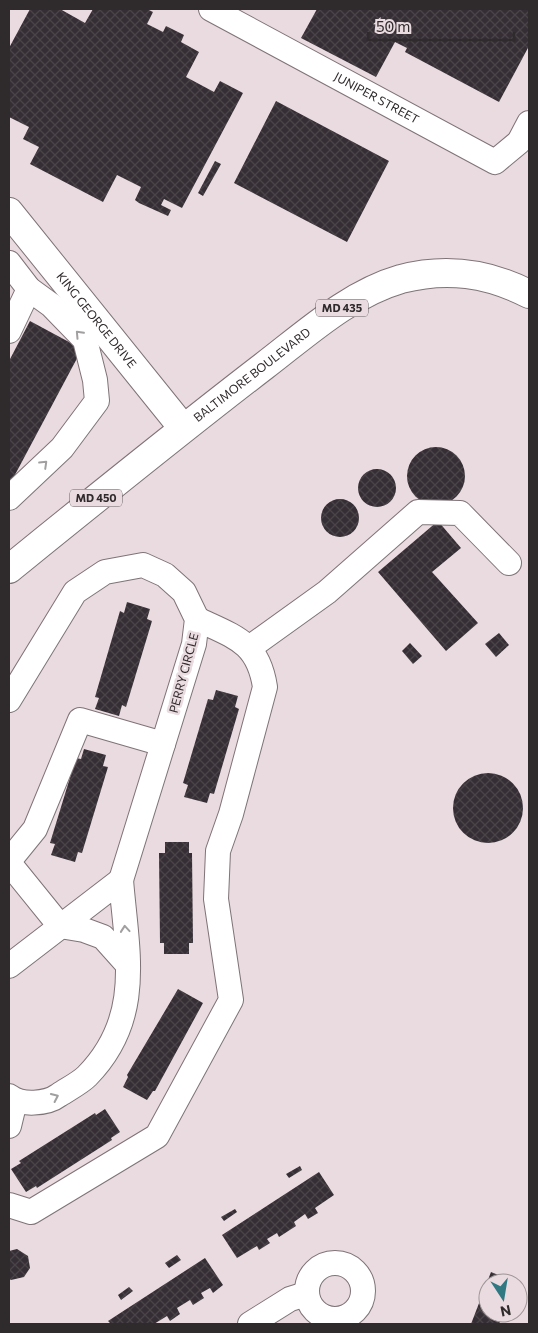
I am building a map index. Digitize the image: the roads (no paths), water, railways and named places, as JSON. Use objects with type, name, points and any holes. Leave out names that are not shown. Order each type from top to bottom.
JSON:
[{"type":"main road","name":"KING GEORGE DRIVE","points":[[9,212],[183,428]]},
{"type":"main road","name":"BALTIMORE BOULEVARD","points":[[9,569],[183,428],[354,300],[379,287],[402,279],[454,271],[480,275],[508,283],[529,294]]},
{"type":"street","name":"JUNIPER STREET","points":[[212,9],[495,162],[518,142],[528,130]]},
{"type":"street","points":[[9,263],[29,289],[51,305],[85,340],[95,380],[97,401],[62,448],[9,498]]},
{"type":"street","points":[[9,331],[29,289]]},
{"type":"street","points":[[249,648],[327,592],[418,512],[460,513],[509,563]]},
{"type":"street","name":"PERRY CIRCLE","points":[[9,700],[75,592],[106,572],[143,565],[165,575],[184,592],[197,618],[194,644],[121,880],[130,976],[124,1014],[112,1043],[87,1076],[53,1099],[32,1102],[12,1099]]},
{"type":"street","points":[[9,1205],[31,1212],[157,1136],[231,1000],[216,899],[218,851],[231,814],[266,687],[262,666],[249,648],[230,634],[197,618]]},
{"type":"street","points":[[128,965],[103,937],[84,930],[60,926],[9,862],[35,828],[80,720],[163,744]]},
{"type":"street","points":[[9,966],[121,880]]},
{"type":"street","points":[[9,1126],[12,1099]]},
{"type":"street","points":[[332,1263],[343,1264],[353,1269],[360,1278],[363,1288],[362,1299],[357,1309],[348,1316],[338,1320],[322,1319],[310,1305],[306,1294],[307,1283],[312,1274],[321,1266],[332,1263]]},
{"type":"street","points":[[250,1324],[290,1299],[306,1294]]}]
